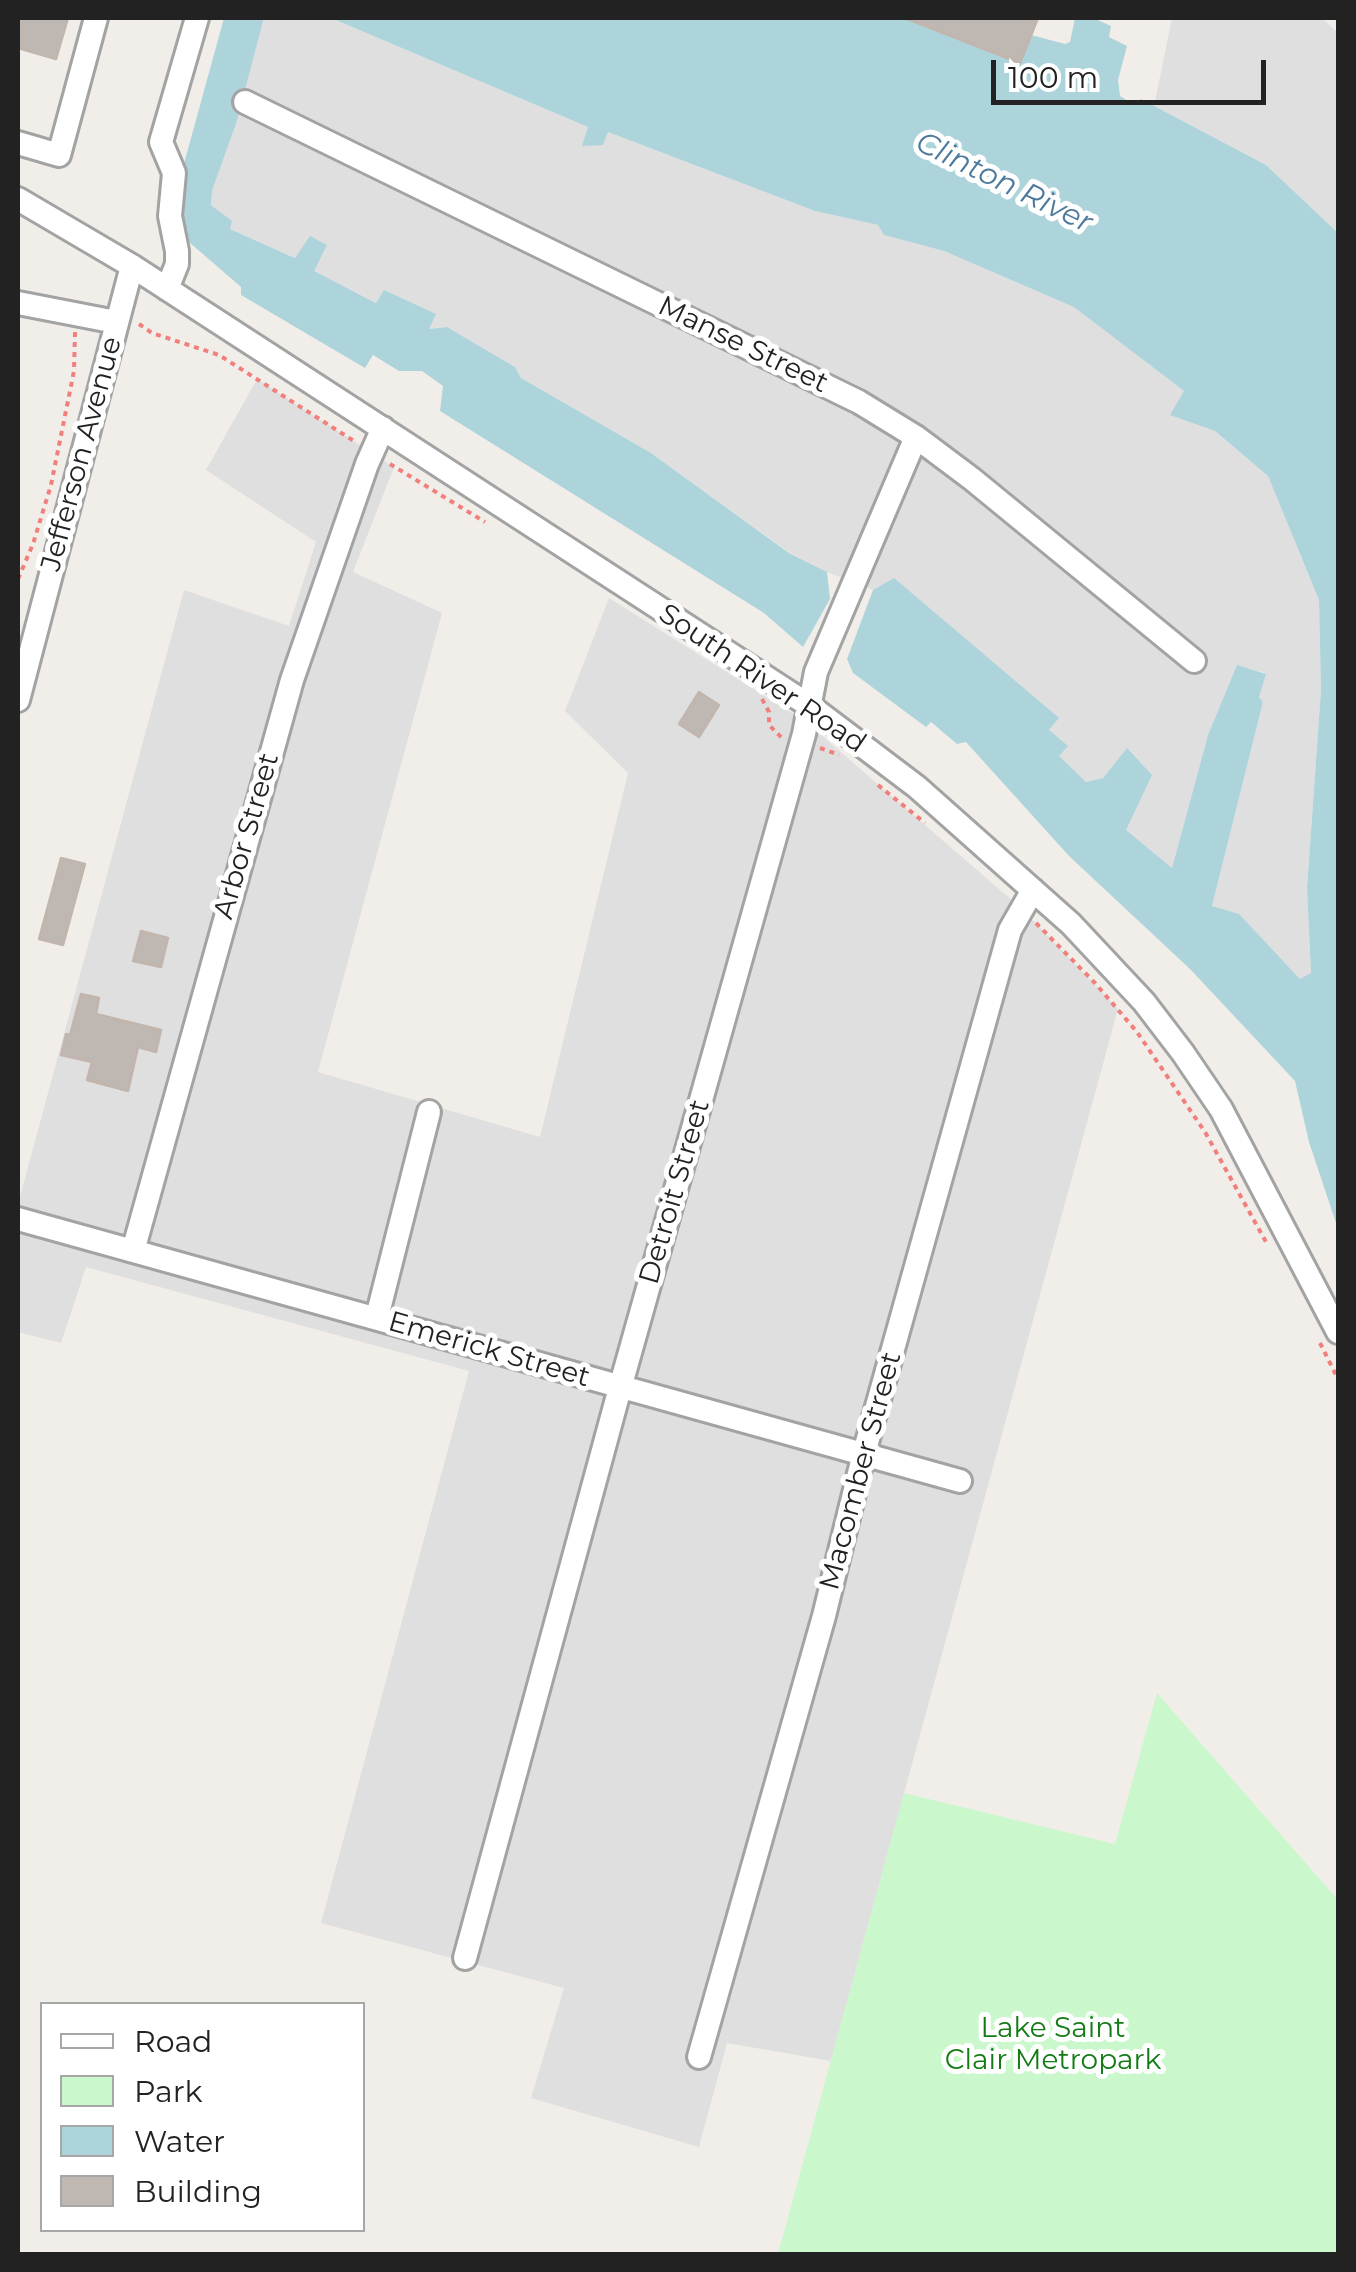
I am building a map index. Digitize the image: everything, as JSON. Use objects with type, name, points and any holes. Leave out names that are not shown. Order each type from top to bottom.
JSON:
[{"type":"street","points":[[18,143],[59,155],[96,18]]},
{"type":"street","points":[[167,289],[177,264],[170,216],[174,172],[161,142],[197,18]]},
{"type":"street","name":"Manse Street","points":[[245,102],[859,402],[916,437],[1194,661]]},
{"type":"street","name":"South River Road","points":[[18,199],[132,266],[383,428],[580,568],[810,706],[918,787],[1033,890],[1110,966],[1183,1053],[1229,1123],[1338,1332]]},
{"type":"street","name":"Jefferson Avenue","points":[[18,700],[132,266]]},
{"type":"street","points":[[18,304],[118,317]]},
{"type":"street","name":"Arbor Street","points":[[133,1251],[292,680],[383,428]]},
{"type":"street","name":"Detroit Street","points":[[465,1958],[810,706],[816,672],[916,437]]},
{"type":"street","name":"Macomber Street","points":[[699,2057],[824,1616],[864,1453],[1010,930],[1033,890]]},
{"type":"street","points":[[377,1317],[428,1112]]},
{"type":"street","name":"Emerick Street","points":[[18,1219],[960,1481]]},
{"type":"path","points":[[118,317],[152,333],[219,354],[494,527]]},
{"type":"path","points":[[18,579],[51,485],[74,371],[76,326]]},
{"type":"shaded area","points":[[264,18],[331,18],[588,127],[583,146],[608,132],[815,211],[878,225],[884,235],[944,251],[1075,307],[1184,391],[1171,415],[1215,431],[1268,476],[1319,600],[1321,690],[1307,888],[1311,974],[1300,979],[1239,915],[1212,906],[1263,702],[1259,697],[1265,673],[1237,666],[1208,735],[1172,868],[1125,830],[1152,775],[1127,749],[1103,778],[1086,782],[1058,756],[1049,730],[1058,719],[894,579],[873,590],[790,553],[651,453],[521,378],[515,367],[447,327],[429,329],[435,314],[377,303],[313,271],[327,245],[296,258],[230,229],[231,221],[211,205],[212,191],[236,124]]},
{"type":"shaded area","points":[[1172,18],[1322,18],[1338,33],[1338,233],[1266,165],[1154,106]]},
{"type":"shaded area","points":[[257,379],[394,467],[353,572],[442,613],[318,1072],[540,1137],[628,773],[565,711],[609,598],[806,722],[1022,909],[1118,1009],[831,2061],[727,2043],[699,2147],[531,2098],[564,1988],[321,1923],[469,1371],[86,1267],[61,1343],[18,1332],[18,1204],[184,590],[289,626],[316,542],[206,470]]},
{"type":"green space","name":"Lake Saint Clair Metropark","points":[[1157,1693],[1338,1900],[1338,2254],[778,2254],[904,1793],[1115,1844]]},
{"type":"water","points":[[224,18],[264,18],[236,124],[212,191],[211,205],[232,221],[230,229],[295,258],[310,236],[327,245],[314,271],[376,303],[384,290],[436,314],[429,329],[447,327],[515,367],[521,378],[651,453],[789,553],[827,572],[830,599],[803,647],[764,613],[440,411],[443,386],[422,371],[399,371],[373,355],[365,368],[241,295],[241,287],[189,242],[177,215],[177,189]]},
{"type":"water","name":"Clinton River","points":[[331,18],[905,18],[1020,63],[1031,35],[1065,44],[1070,42],[1075,18],[1093,18],[1111,26],[1109,37],[1127,46],[1118,80],[1120,96],[1134,105],[1141,99],[1266,165],[1338,233],[1338,1229],[1309,1142],[1295,1081],[1190,969],[1069,856],[966,742],[957,744],[931,722],[926,727],[853,673],[847,659],[873,590],[894,578],[1059,718],[1049,730],[1068,746],[1059,756],[1086,782],[1103,778],[1127,748],[1152,775],[1126,830],[1172,868],[1208,735],[1237,665],[1266,674],[1259,697],[1263,702],[1212,906],[1239,914],[1300,979],[1311,973],[1307,888],[1321,690],[1319,600],[1268,476],[1215,431],[1170,415],[1184,391],[1074,307],[944,251],[884,235],[878,225],[815,211],[608,132],[603,145],[582,146],[588,127]]},
{"type":"building","points":[[18,18],[68,18],[56,59],[18,48]]},
{"type":"building","points":[[905,18],[1038,18],[1020,63]]},
{"type":"building","points":[[699,692],[719,705],[699,737],[679,724]]},
{"type":"building","points":[[61,858],[85,864],[63,945],[39,939]]},
{"type":"building","points":[[141,931],[168,938],[161,967],[133,961]]},
{"type":"building","points":[[81,994],[99,998],[96,1014],[161,1030],[156,1052],[138,1047],[128,1091],[87,1080],[92,1062],[61,1055]]}]
